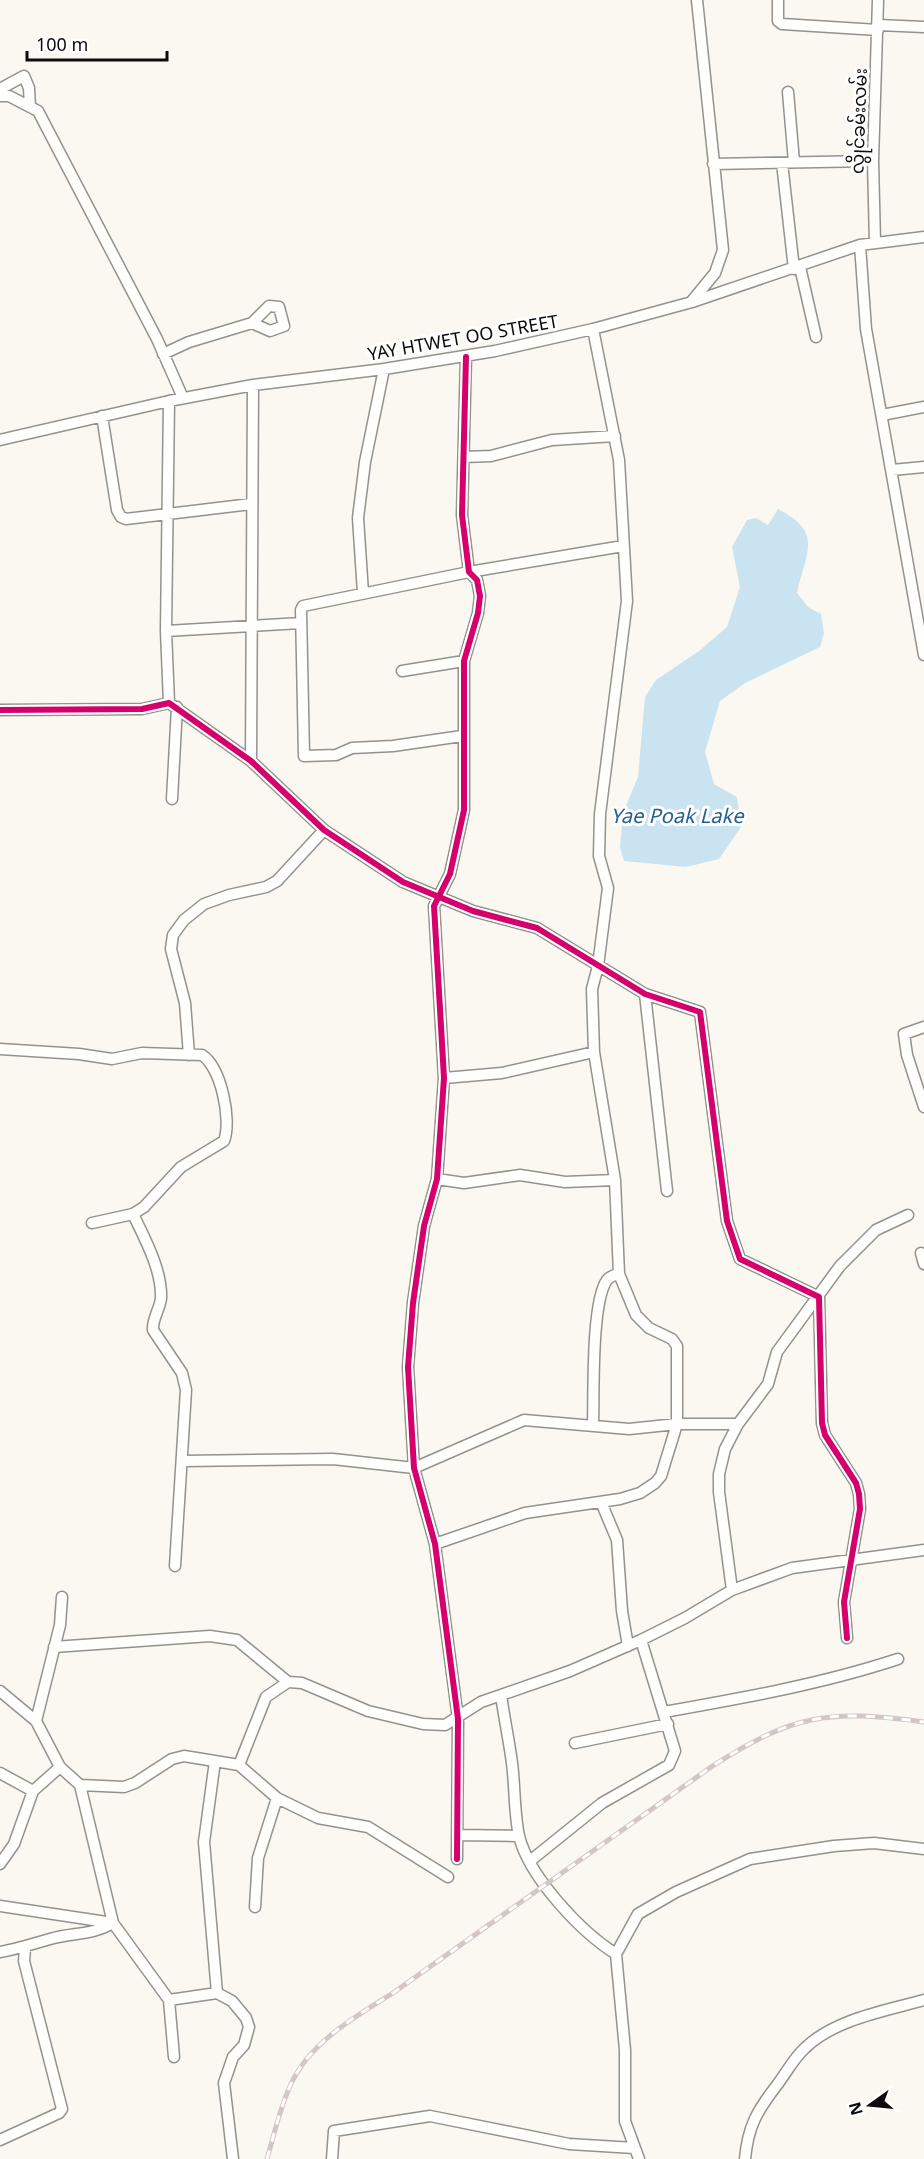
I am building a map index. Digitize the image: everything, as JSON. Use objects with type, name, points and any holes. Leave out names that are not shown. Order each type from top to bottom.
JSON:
[{"type":"street","points":[[692,302],[715,273],[723,250],[697,0]]},
{"type":"street","points":[[778,0],[778,21],[782,24],[878,28],[924,27]]},
{"type":"street","name":"လွိုင်ခမ်းလမ်း","points":[[875,243],[873,160],[878,0]]},
{"type":"street","points":[[0,89],[24,76],[29,88],[30,107]]},
{"type":"street","points":[[788,92],[788,162],[797,268],[816,337]]},
{"type":"street","points":[[0,96],[9,96],[38,111],[164,354],[183,398]]},
{"type":"street","points":[[713,164],[873,160]]},
{"type":"street","name":"YAY HTWET OO STREET","points":[[0,440],[169,401],[253,385],[466,357],[593,329],[692,302],[860,245],[924,237]]},
{"type":"street","points":[[860,245],[866,329],[924,654]]},
{"type":"street","points":[[164,354],[189,342],[252,323]]},
{"type":"street","points":[[435,1544],[525,1513],[601,1502],[640,1493],[661,1476],[677,1424],[677,1346],[672,1339],[649,1328],[636,1315],[619,1274],[615,1180],[594,1052],[592,989],[598,966],[608,888],[599,856],[600,814],[627,601],[619,460],[593,329]]},
{"type":"street","points":[[457,1859],[459,1835],[458,1719],[435,1544],[414,1468],[408,1367],[412,1303],[424,1226],[437,1179],[444,1078],[434,906],[450,874],[464,810],[462,736],[464,661],[478,613],[480,596],[477,580],[469,572],[462,515],[466,357]]},
{"type":"street","points":[[363,594],[358,518],[364,462],[384,369]]},
{"type":"street","points":[[251,761],[253,385]]},
{"type":"street","points":[[169,401],[166,631],[173,705],[172,799]]},
{"type":"street","points":[[882,415],[924,407]]},
{"type":"street","points":[[102,416],[117,510],[121,517],[126,519],[251,504]]},
{"type":"street","points":[[464,456],[491,456],[552,440],[615,436]]},
{"type":"street","points":[[892,470],[924,467]]},
{"type":"street","points":[[462,736],[393,746],[352,748],[336,755],[304,756],[301,610],[306,603],[623,546]]},
{"type":"street","points":[[166,631],[301,623]]},
{"type":"street","points":[[402,671],[464,661]]},
{"type":"street","points":[[0,710],[142,709],[173,705],[251,761],[324,830],[403,882],[473,911],[537,928],[645,994],[697,1010],[701,1017],[727,1221],[736,1253],[740,1259],[819,1297]]},
{"type":"street","points":[[189,1055],[185,1003],[171,950],[172,935],[184,920],[204,904],[229,895],[266,887],[277,881],[324,830]]},
{"type":"street","points":[[645,994],[668,1191]]},
{"type":"street","points":[[924,1027],[904,1034],[907,1055],[924,1107]]},
{"type":"street","points":[[0,1049],[79,1054],[112,1059],[142,1053],[202,1055],[215,1068],[225,1106],[227,1134],[219,1146],[181,1167],[144,1207],[134,1214],[92,1223]]},
{"type":"street","points":[[444,1078],[502,1073],[594,1052]]},
{"type":"street","points":[[437,1179],[464,1183],[520,1175],[565,1182],[615,1180]]},
{"type":"street","points":[[134,1214],[150,1250],[161,1286],[161,1301],[153,1330],[182,1373],[186,1390],[175,1566]]},
{"type":"street","points":[[732,1590],[726,1559],[719,1474],[725,1449],[738,1424],[768,1383],[777,1352],[840,1266],[876,1230],[908,1215]]},
{"type":"street","points":[[593,1426],[594,1358],[599,1310],[604,1286],[612,1276],[619,1274]]},
{"type":"street","points":[[819,1297],[822,1424],[830,1443],[856,1483],[859,1494],[860,1509],[844,1602],[847,1638]]},
{"type":"street","points":[[183,1461],[333,1459],[414,1468],[524,1420],[629,1429],[677,1424],[738,1424]]},
{"type":"street","points":[[601,1502],[617,1540],[622,1611],[628,1646]]},
{"type":"street","points":[[54,1647],[210,1636],[237,1640],[288,1682],[302,1683],[368,1711],[423,1724],[445,1725],[458,1719],[481,1702],[570,1671],[642,1640],[732,1590],[792,1568],[924,1550]]},
{"type":"street","points":[[36,1721],[60,1625],[62,1597]]},
{"type":"street","points":[[530,1861],[602,1803],[669,1765],[675,1751],[642,1640]]},
{"type":"street","points":[[664,1712],[843,1677],[898,1659]]},
{"type":"street","points":[[239,1765],[266,1697],[288,1682]]},
{"type":"street","points":[[0,1691],[36,1721],[60,1767],[80,1785],[113,1923],[169,2000],[174,2057]]},
{"type":"street","points":[[501,1695],[512,1761],[519,1836],[530,1861],[564,1910],[596,1941],[616,1954]]},
{"type":"street","points":[[575,1743],[668,1724]]},
{"type":"street","points":[[80,1785],[124,1787],[135,1783],[172,1759],[184,1756],[239,1765],[277,1798],[318,1818],[368,1827],[447,1877]]},
{"type":"street","points":[[215,1761],[204,1842],[217,1993]]},
{"type":"street","points":[[0,1864],[14,1844],[33,1791],[60,1767]]},
{"type":"street","points":[[0,1773],[33,1791]]},
{"type":"street","points":[[255,1907],[258,1858],[277,1798]]},
{"type":"street","points":[[459,1835],[519,1836]]},
{"type":"street","points":[[639,2159],[625,2121],[626,2050],[616,1954],[638,1914],[676,1892],[750,1859],[834,1846],[874,1843],[924,1849]]},
{"type":"street","points":[[0,1906],[113,1923]]},
{"type":"street","points":[[0,1952],[25,1949],[51,1938],[98,1932],[113,1923]]},
{"type":"street","points":[[0,2140],[59,2114],[62,2109],[24,1960],[25,1949]]},
{"type":"street","points":[[169,2000],[217,1993],[232,2001],[246,2018],[249,2028],[244,2044],[233,2057],[224,2083],[233,2159]]},
{"type":"street","points":[[745,2159],[749,2130],[758,2111],[804,2049],[822,2034],[862,2018],[924,2000]]},
{"type":"street","points":[[332,2159],[334,2131],[430,2116],[569,2144],[634,2148]]},
{"type":"water","name":"Yae Poak Lake","points":[[778,509],[802,526],[807,535],[807,554],[797,593],[808,607],[821,614],[824,633],[820,647],[745,683],[720,701],[705,752],[714,784],[737,797],[741,827],[719,859],[686,867],[624,861],[620,848],[623,813],[638,777],[645,697],[656,680],[699,651],[727,627],[740,587],[732,547],[747,520],[756,518],[768,525]]},
{"type":"railway","points":[[267,2159],[280,2112],[291,2084],[299,2069],[322,2043],[349,2021],[393,1993],[711,1767],[765,1736],[812,1720],[862,1716],[924,1722]]},
{"type":"cycle path","points":[[457,1859],[458,1719],[435,1544],[414,1468],[408,1367],[413,1303],[424,1226],[437,1179],[444,1078],[434,906],[450,874],[464,810],[464,661],[478,613],[480,596],[477,580],[469,572],[462,515],[466,357]]},
{"type":"cycle path","points":[[0,710],[142,709],[169,703],[251,761],[324,830],[403,882],[473,911],[537,928],[645,994],[700,1012],[727,1221],[740,1259],[819,1297],[822,1423],[825,1435],[856,1483],[859,1494],[860,1509],[844,1602],[847,1638]]}]
